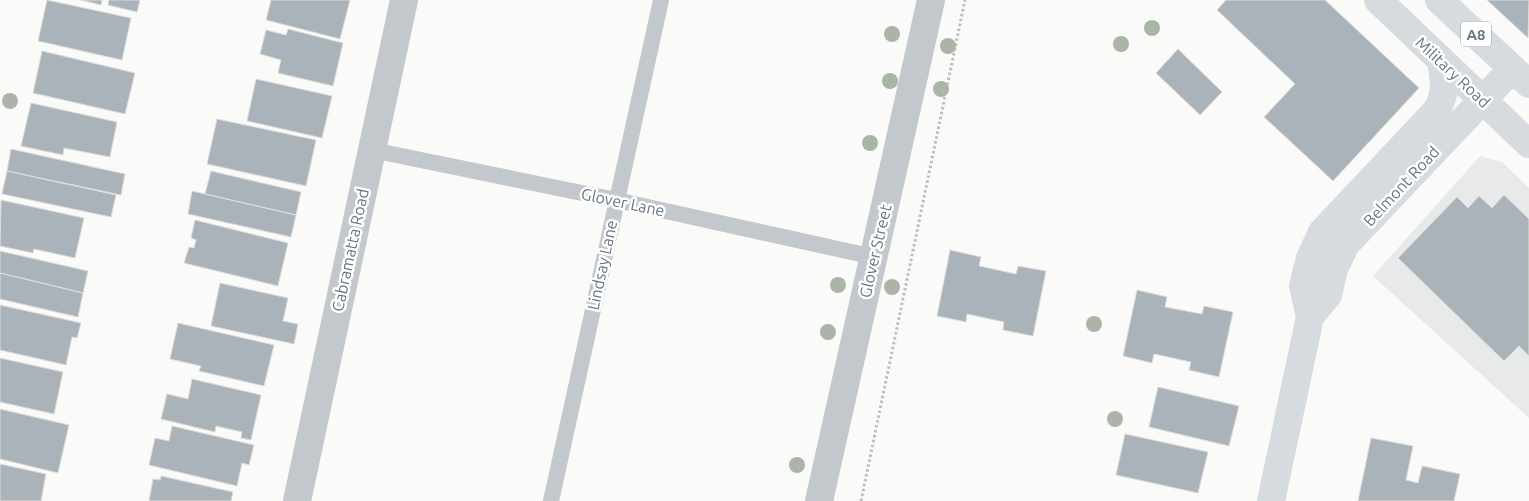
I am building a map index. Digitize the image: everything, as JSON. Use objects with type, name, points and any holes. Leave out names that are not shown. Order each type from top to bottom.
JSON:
[{"type":"main road","name":"Military Road","points":[[1378,0],[1529,144]]},
{"type":"main road","name":"A8","points":[[1439,0],[1521,77]]},
{"type":"main road","name":"Belmont Road","points":[[1271,501],[1310,317],[1302,286],[1310,258],[1322,232],[1437,110],[1442,100],[1445,86],[1440,60]]},
{"type":"main road","name":"Belmont Road","points":[[1310,317],[1328,295],[1334,269],[1346,244],[1455,128],[1484,100],[1521,77]]},
{"type":"street","name":"Cabramatta Road","points":[[297,501],[404,0]]},
{"type":"street","name":"Glover Street","points":[[819,501],[931,0]]},
{"type":"lane","name":"Lindsay Lane","points":[[551,501],[661,0]]},
{"type":"lane","name":"Glover Lane","points":[[372,150],[616,200],[874,257]]},
{"type":"path","points":[[861,501],[965,0]]},
{"type":"shaded area","points":[[1480,156],[1502,162],[1529,188],[1529,418],[1373,276]]},
{"type":"building","points":[[47,0],[131,18],[122,60],[38,41]]},
{"type":"building","points":[[81,0],[102,0],[101,5]]},
{"type":"building","points":[[109,0],[140,0],[137,12],[108,5]]},
{"type":"building","points":[[271,0],[350,0],[340,39],[266,20]]},
{"type":"building","points":[[1226,0],[1325,0],[1419,88],[1333,181],[1264,117],[1295,84],[1217,10]]},
{"type":"building","points":[[1487,0],[1529,0],[1528,38]]},
{"type":"building","points":[[288,29],[343,43],[333,86],[278,73],[281,60],[260,54],[266,30],[286,35]]},
{"type":"building","points":[[1178,49],[1222,92],[1200,115],[1156,73]]},
{"type":"building","points":[[42,51],[135,73],[125,114],[33,93]]},
{"type":"building","points":[[256,79],[332,96],[322,138],[247,121]]},
{"type":"building","points":[[31,103],[117,122],[110,157],[64,148],[63,155],[21,146]]},
{"type":"building","points":[[217,119],[316,140],[306,186],[207,164]]},
{"type":"building","points":[[11,149],[125,174],[121,195],[7,171]]},
{"type":"building","points":[[7,171],[116,195],[111,217],[2,194]]},
{"type":"building","points":[[211,171],[301,192],[296,215],[205,194]]},
{"type":"building","points":[[192,191],[296,215],[291,237],[188,214]]},
{"type":"building","points":[[1504,195],[1529,219],[1529,356],[1519,346],[1504,361],[1398,258],[1457,197],[1468,208],[1479,196],[1492,208]]},
{"type":"building","points":[[1,200],[84,218],[75,258],[34,249],[33,253],[0,246]]},
{"type":"building","points":[[195,220],[288,243],[278,286],[184,263],[189,247],[194,248],[196,240],[191,238]]},
{"type":"building","points":[[950,250],[981,257],[979,266],[1016,274],[1018,266],[1046,271],[1033,336],[1003,330],[1004,322],[967,314],[966,322],[937,316]]},
{"type":"building","points":[[0,251],[88,271],[83,293],[0,273]]},
{"type":"building","points":[[0,273],[83,293],[78,317],[0,299]]},
{"type":"building","points":[[220,283],[288,298],[283,321],[298,324],[294,344],[211,326]]},
{"type":"building","points":[[1137,290],[1167,297],[1165,307],[1202,314],[1204,306],[1233,312],[1219,377],[1189,370],[1191,362],[1154,354],[1152,363],[1123,356]]},
{"type":"building","points":[[0,305],[81,323],[77,338],[72,337],[66,365],[0,350]]},
{"type":"building","points":[[178,323],[274,345],[264,386],[199,371],[201,366],[170,359]]},
{"type":"building","points":[[0,358],[63,372],[54,414],[0,402]]},
{"type":"building","points":[[192,379],[261,395],[251,440],[241,438],[242,432],[216,426],[215,432],[161,419],[167,394],[188,399]]},
{"type":"building","points":[[1158,387],[1239,406],[1229,446],[1149,427]]},
{"type":"building","points":[[0,409],[69,425],[58,473],[0,459]]},
{"type":"building","points":[[172,426],[254,445],[249,465],[242,463],[237,486],[149,465],[155,438],[169,441]]},
{"type":"building","points":[[1125,434],[1208,452],[1198,493],[1116,475]]},
{"type":"building","points":[[1371,438],[1413,446],[1406,480],[1418,483],[1422,466],[1460,474],[1454,501],[1358,501]]},
{"type":"building","points":[[0,464],[46,474],[41,501],[0,501]]},
{"type":"building","points":[[161,476],[233,492],[231,501],[149,501],[153,479],[160,480]]}]
